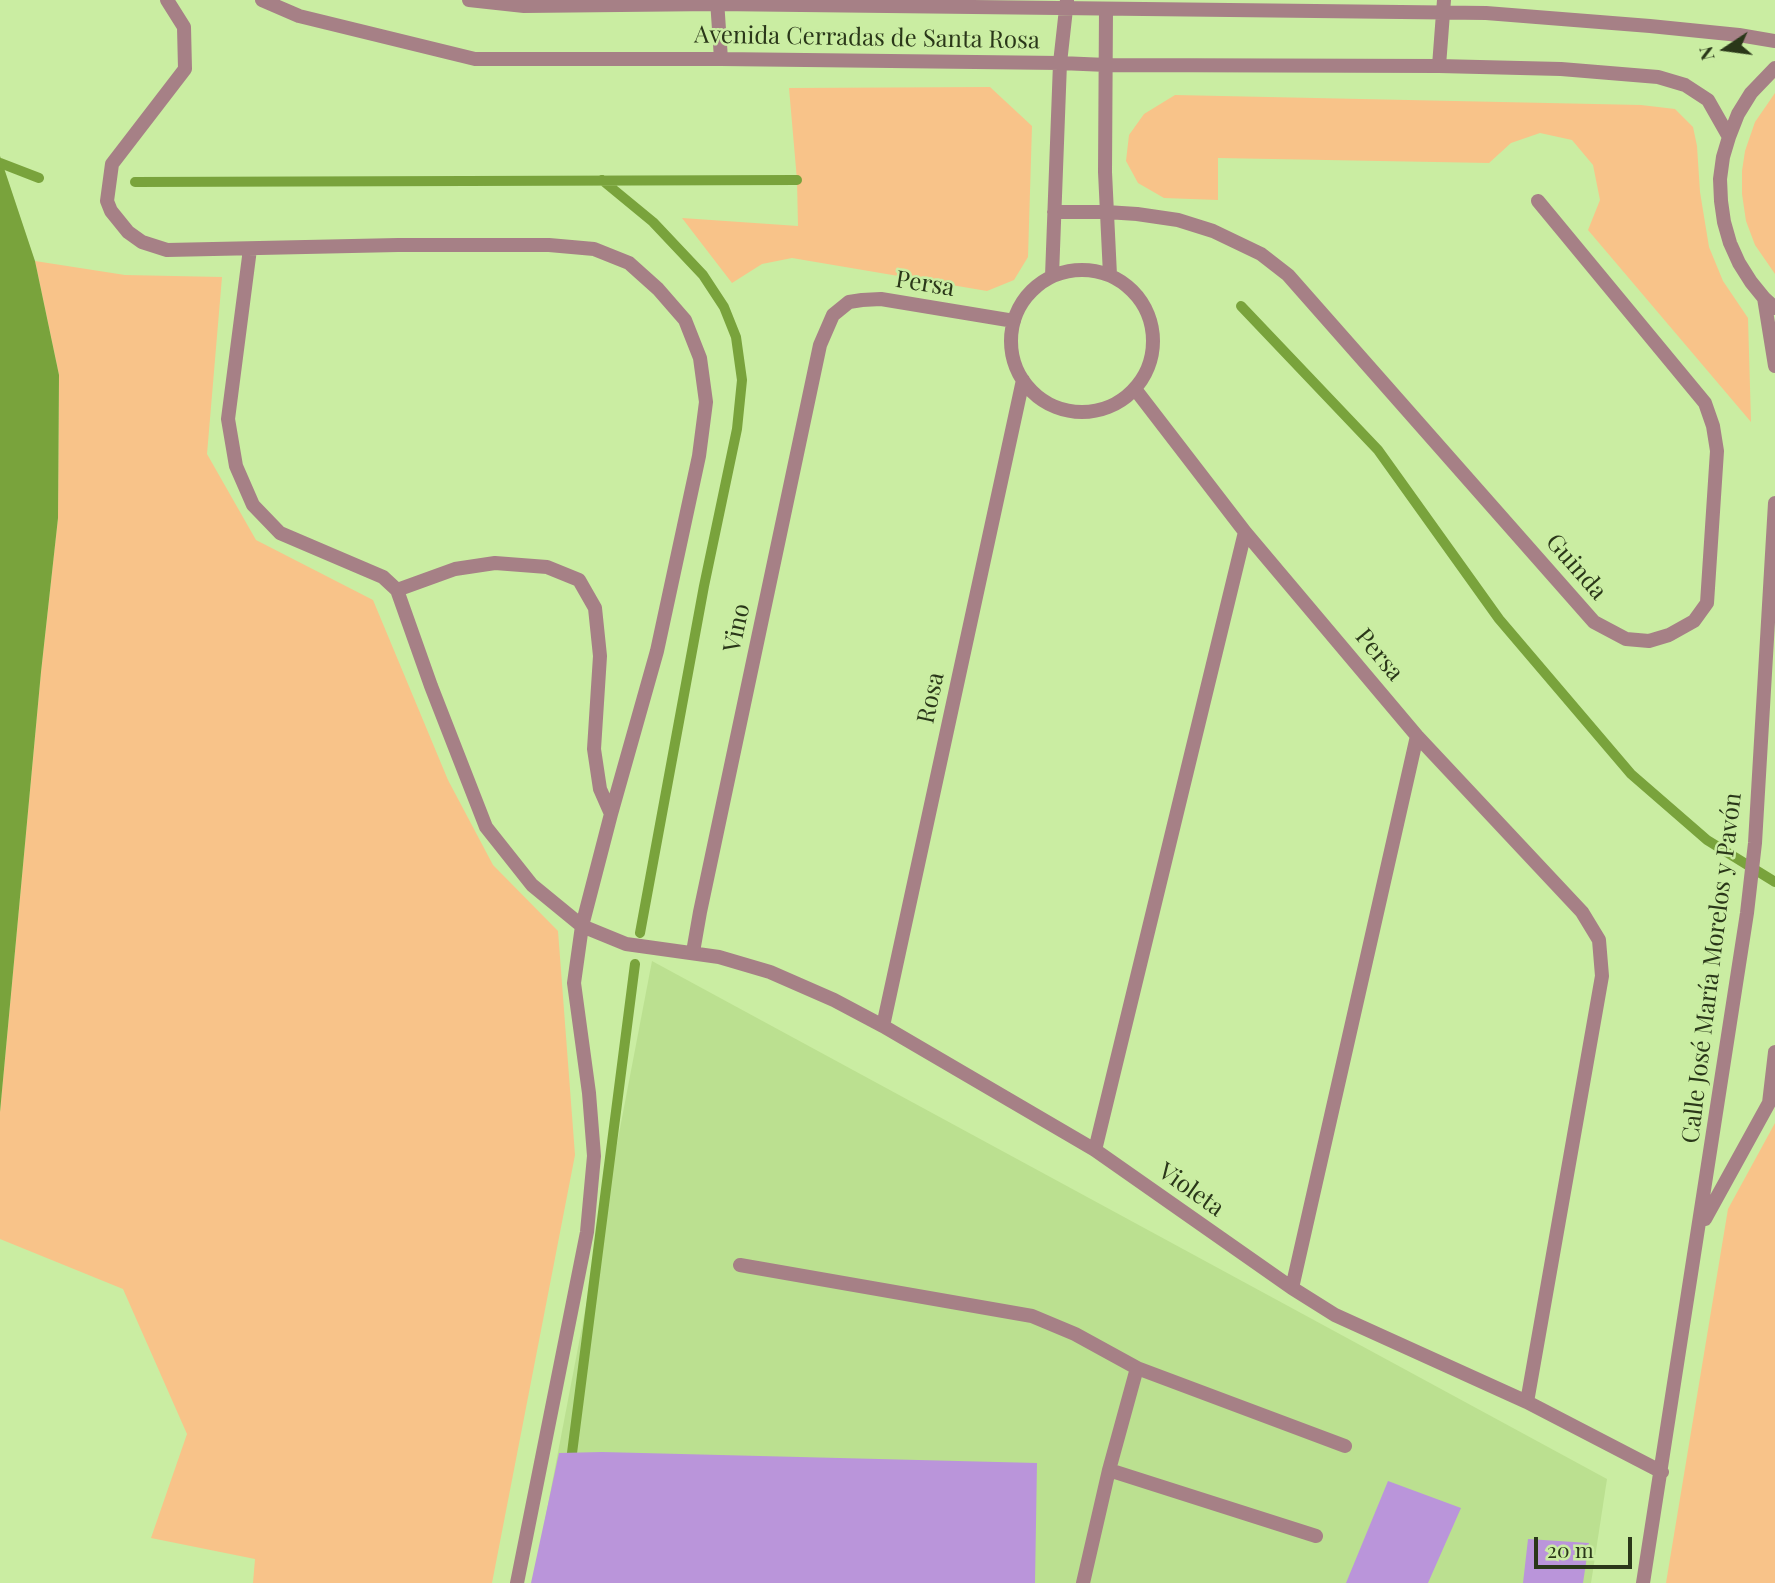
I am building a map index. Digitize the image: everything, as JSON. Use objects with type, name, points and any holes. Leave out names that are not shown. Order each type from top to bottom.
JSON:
[{"type":"street","points":[[167,0],[184,27],[185,69],[112,164],[107,201],[111,211],[128,232],[142,242],[167,250],[398,245],[549,245],[594,249],[628,263],[658,289],[685,320],[700,358],[706,402],[699,456],[657,651],[582,926],[574,983],[589,1093],[594,1156],[587,1232],[517,1583]]},
{"type":"street","name":"Avenida Cerradas de Santa Rosa","points":[[262,0],[299,16],[475,59],[1439,66],[1561,69],[1658,77],[1685,85],[1708,100],[1729,136]]},
{"type":"street","name":"Avenida Cerradas de Santa Rosa","points":[[469,0],[524,6],[717,2],[1067,4],[1106,9],[1137,4],[1487,6],[1775,41]]},
{"type":"street","points":[[717,2],[721,59]]},
{"type":"street","points":[[1052,276],[1060,63],[1067,4]]},
{"type":"street","points":[[1439,66],[1443,6]]},
{"type":"street","points":[[1106,9],[1106,212],[1110,275]]},
{"type":"street","points":[[1775,68],[1751,93],[1738,114],[1723,157],[1720,179],[1724,222],[1730,243],[1751,282],[1770,303],[1775,366]]},
{"type":"street","name":"Guinda","points":[[1054,212],[1106,212],[1178,220],[1213,231],[1261,254],[1288,275],[1594,622],[1626,639],[1649,641],[1669,635],[1694,621],[1707,603],[1717,451],[1713,426],[1704,403],[1538,201]]},
{"type":"street","points":[[250,249],[228,419],[236,466],[253,505],[280,533],[383,577],[397,590],[455,569],[495,564],[547,567],[579,580],[595,608],[600,656],[594,749],[600,789],[611,814]]},
{"type":"street","points":[[1080,269],[1110,275],[1134,292],[1146,312],[1153,333],[1150,363],[1135,389],[1108,408],[1075,412],[1059,408],[1032,392],[1015,366],[1011,336],[1019,307],[1038,284],[1065,271],[1080,269]]},
{"type":"street","name":"Persa","points":[[833,315],[849,302],[881,299],[1014,321]]},
{"type":"street","name":"Vino","points":[[693,952],[820,345],[833,315]]},
{"type":"street","name":"Rosa","points":[[883,1026],[1023,380]]},
{"type":"street","name":"Persa","points":[[1135,389],[1245,531],[1418,736],[1582,912],[1599,940],[1602,976],[1527,1402]]},
{"type":"street","name":"Calle José María Morelos y Pavón","points":[[1643,1583],[1747,913],[1755,843],[1775,503]]},
{"type":"street","points":[[1095,1150],[1245,531]]},
{"type":"street","name":"Violeta","points":[[397,590],[431,687],[486,827],[532,885],[582,926],[626,944],[719,957],[770,972],[834,1000],[1095,1150],[1292,1288],[1335,1315],[1527,1402],[1662,1472]]},
{"type":"street","points":[[1292,1288],[1418,736]]},
{"type":"street","name":"Calle José María Morelos y Pavón","points":[[1699,1229],[1769,1104],[1775,1052]]},
{"type":"street","points":[[740,1265],[1032,1316],[1075,1334],[1137,1368],[1345,1446]]},
{"type":"street","points":[[1083,1583],[1109,1470],[1137,1368]]},
{"type":"street","points":[[1109,1470],[1316,1536]]},
{"type":"shaded area","points":[[990,87],[1032,126],[1028,257],[1014,280],[987,291],[792,258],[762,264],[732,283],[682,218],[798,226],[789,88]]},
{"type":"shaded area","points":[[1775,93],[1775,274],[1755,245],[1746,221],[1742,171],[1745,151],[1755,122]]},
{"type":"shaded area","points":[[1175,95],[1641,105],[1675,109],[1693,127],[1709,247],[1723,281],[1748,318],[1751,422],[1588,230],[1600,200],[1593,165],[1572,140],[1540,133],[1511,143],[1489,163],[1218,158],[1218,200],[1164,198],[1138,183],[1126,161],[1129,135],[1144,114]]},
{"type":"shaded area","points":[[0,156],[35,261],[59,375],[58,518],[0,1112]]},
{"type":"shaded area","points":[[35,261],[125,275],[222,277],[207,454],[256,540],[373,600],[448,780],[493,865],[558,931],[575,1155],[492,1583],[253,1583],[255,1559],[151,1538],[187,1434],[123,1289],[0,1239],[0,1112],[58,518],[59,375]]},
{"type":"shaded area","points":[[652,961],[1607,1479],[1591,1583],[533,1583]]},
{"type":"shaded area","points":[[1775,1123],[1775,1583],[1666,1583],[1728,1209]]},
{"type":"building","points":[[559,1453],[1037,1463],[1035,1583],[531,1583]]},
{"type":"building","points":[[1388,1481],[1461,1508],[1428,1583],[1346,1583]]},
{"type":"building","points":[[1528,1539],[1589,1543],[1583,1583],[1523,1583]]},
{"type":"waterway","points":[[0,163],[39,178]]},
{"type":"waterway","points":[[602,180],[653,222],[703,275],[724,307],[736,337],[742,380],[737,429],[704,586],[640,933]]},
{"type":"waterway","points":[[135,182],[797,180]]},
{"type":"waterway","points":[[1241,306],[1378,450],[1499,619],[1631,774],[1707,840],[1775,882]]},
{"type":"waterway","points":[[572,1453],[635,964]]}]
